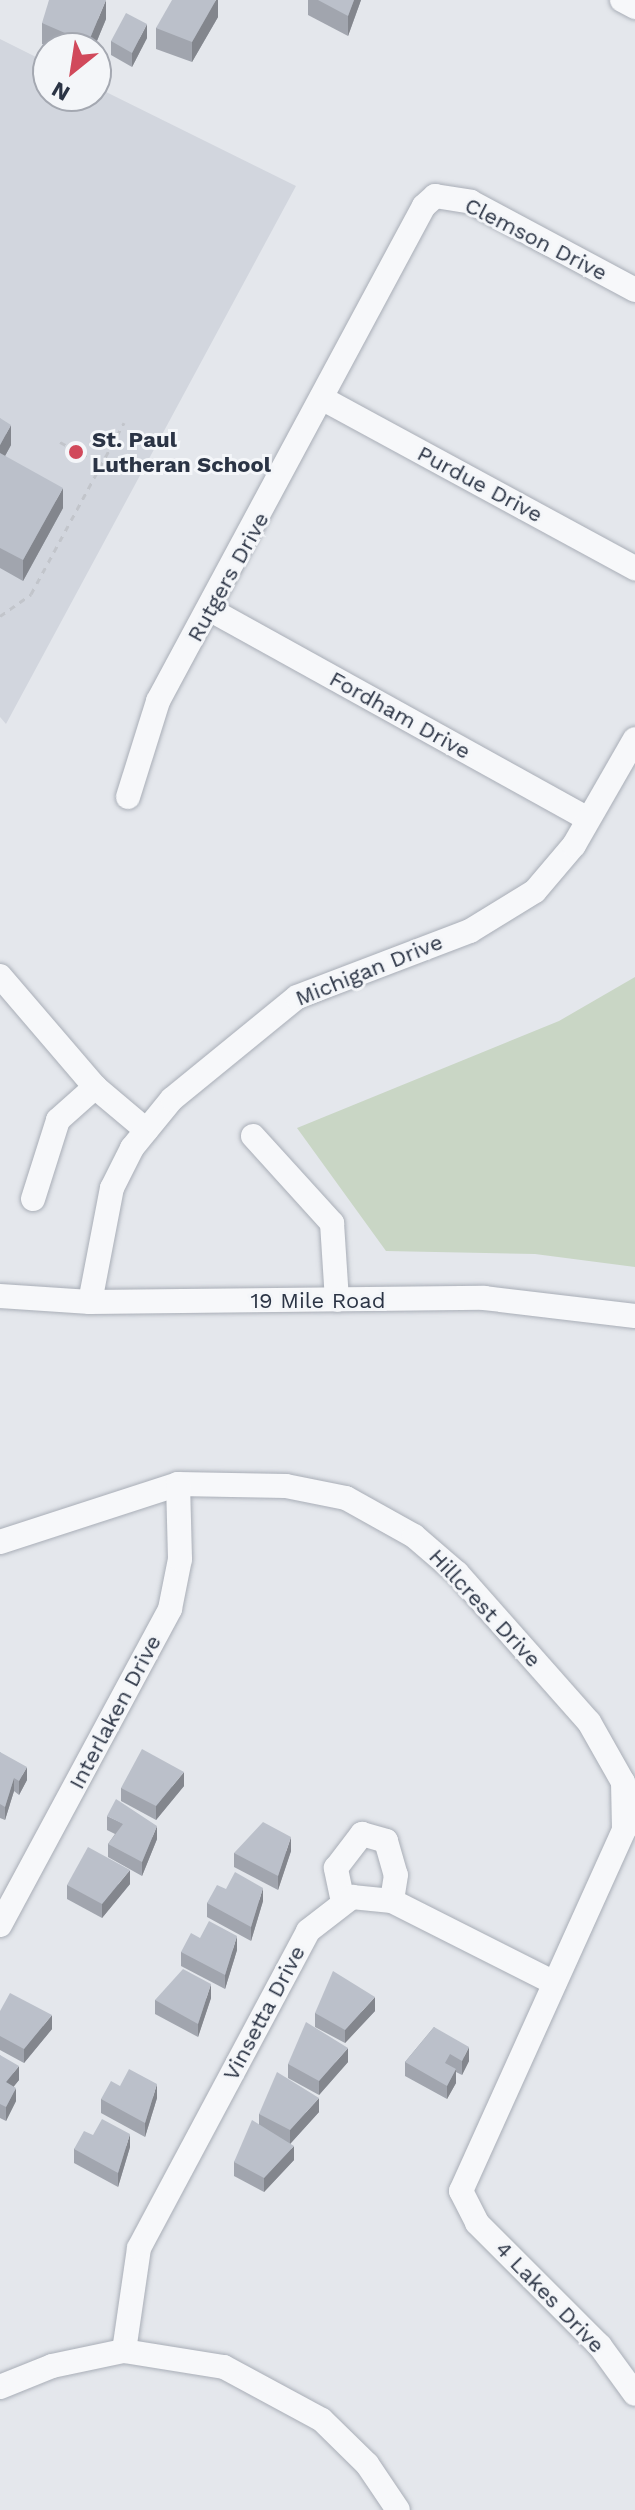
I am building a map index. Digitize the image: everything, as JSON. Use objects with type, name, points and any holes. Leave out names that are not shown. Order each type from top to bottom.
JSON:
[{"type":"street","points":[[622,0],[635,7]]},
{"type":"street","name":"Clemson Drive","points":[[435,196],[471,202],[635,290]]},
{"type":"street","name":"Rutgers Drive","points":[[128,797],[158,701],[211,610],[435,196]]},
{"type":"street","name":"Purdue Drive","points":[[325,400],[635,568]]},
{"type":"street","name":"Fordham Drive","points":[[211,610],[588,819]]},
{"type":"street","name":"Michigan Drive","points":[[90,1302],[106,1204],[146,1130],[285,1004],[505,914],[557,870],[635,739]]},
{"type":"street","points":[[0,976],[95,1087],[146,1130]]},
{"type":"street","points":[[33,1199],[58,1120],[95,1087]]},
{"type":"street","points":[[253,1136],[332,1223],[337,1300]]},
{"type":"street","name":"19 Mile Road","points":[[0,1296],[90,1302],[484,1298],[635,1316]]},
{"type":"street","name":"Hillcrest Drive","points":[[0,1542],[178,1484],[325,1492],[392,1521],[457,1573],[589,1722],[619,1773],[627,1809],[508,2097],[465,2176],[464,2201]]},
{"type":"street","name":"Interlaken Drive","points":[[0,1925],[170,1609],[180,1559],[178,1484]]},
{"type":"street","points":[[392,1901],[396,1875],[386,1841],[362,1834],[336,1868],[343,1902],[392,1901],[554,1983]]},
{"type":"street","name":"Vinsetta Drive","points":[[124,2351],[130,2278],[153,2218],[308,1931],[343,1902]]},
{"type":"street","name":"4 Lakes Drive","points":[[464,2201],[600,2346],[635,2394]]},
{"type":"street","points":[[0,2387],[52,2366],[124,2351],[224,2367],[288,2396],[346,2441],[398,2510]]},
{"type":"path","points":[[0,616],[31,594],[124,423]]},
{"type":"path","points":[[60,442],[101,464]]},
{"type":"shaded area","name":"St. Paul Lutheran School","points":[[0,39],[32,55],[32,112],[112,112],[112,95],[296,186],[6,724],[0,717]]},
{"type":"green space","points":[[635,977],[635,1267],[535,1254],[386,1251],[297,1128],[559,1021]]},
{"type":"building","points":[[49,0],[106,0],[93,32],[63,32],[42,23]]},
{"type":"building","points":[[172,0],[216,0],[192,42],[156,28]]},
{"type":"building","points":[[318,0],[354,0],[348,16]]},
{"type":"building","points":[[126,13],[147,24],[132,53],[112,39]]},
{"type":"building","points":[[0,418],[11,425],[0,445]]},
{"type":"building","name":"St. Paul Lutheran School","points":[[0,453],[63,488],[23,560],[0,548]]},
{"type":"building","points":[[142,1749],[184,1772],[156,1806],[121,1788]]},
{"type":"building","points":[[0,1752],[27,1767],[19,1781],[14,1778],[5,1807],[0,1804]]},
{"type":"building","points":[[116,1799],[157,1826],[142,1862],[108,1844],[123,1824],[107,1816]]},
{"type":"building","points":[[263,1822],[291,1837],[278,1876],[234,1853]]},
{"type":"building","points":[[88,1847],[130,1870],[102,1904],[67,1885]]},
{"type":"building","points":[[235,1872],[263,1888],[251,1927],[207,1903],[217,1885],[226,1889]]},
{"type":"building","points":[[209,1921],[237,1936],[225,1975],[181,1952],[191,1933],[200,1938]]},
{"type":"building","points":[[183,1969],[211,1984],[198,2024],[155,2000]]},
{"type":"building","points":[[333,1971],[375,1997],[345,2030],[315,2013]]},
{"type":"building","points":[[10,1993],[52,2015],[24,2049],[0,2036],[0,2011]]},
{"type":"building","points":[[306,2022],[348,2048],[319,2081],[288,2064]]},
{"type":"building","points":[[434,2027],[469,2047],[462,2061],[450,2054],[445,2063],[456,2069],[447,2086],[405,2062]]},
{"type":"building","points":[[0,2055],[19,2066],[6,2082],[16,2088],[6,2107],[0,2104]]},
{"type":"building","points":[[129,2069],[157,2084],[145,2123],[101,2099],[111,2081],[120,2086]]},
{"type":"building","points":[[277,2072],[319,2098],[290,2130],[259,2114]]},
{"type":"building","points":[[102,2119],[130,2134],[118,2173],[74,2149],[84,2131],[93,2135]]},
{"type":"building","points":[[252,2120],[294,2146],[264,2178],[234,2162]]},
{"type":"place","name":"St. Paul Lutheran School","points":[[76,452]]}]
